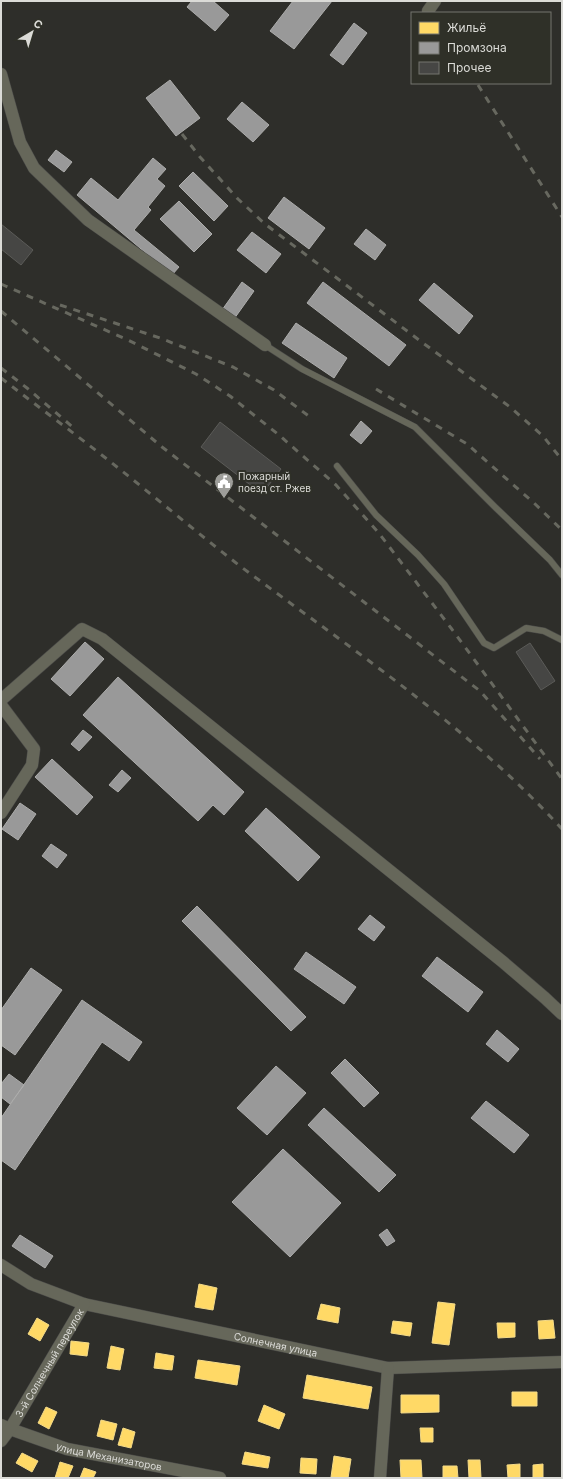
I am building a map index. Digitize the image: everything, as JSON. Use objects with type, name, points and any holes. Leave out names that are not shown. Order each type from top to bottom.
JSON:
[{"type":"street","points":[[428,11],[435,1]]},
{"type":"street","points":[[1,74],[20,142],[34,168],[88,220],[265,345]]},
{"type":"street","points":[[1,700],[82,629],[102,639],[503,962],[562,1014]]},
{"type":"street","points":[[1,705],[34,750],[32,765],[1,813]]},
{"type":"street","name":"Солнечная улица","points":[[1,1265],[31,1284],[84,1304],[388,1368],[562,1362]]},
{"type":"street","name":"3-й Солнечный переулок","points":[[1,1441],[5,1427],[84,1304]]},
{"type":"street","points":[[380,1478],[388,1368]]},
{"type":"street","name":"улица Механизаторов","points":[[5,1427],[67,1449],[189,1476],[220,1478]]},
{"type":"lane","points":[[265,345],[302,369],[416,427],[550,560],[562,575]]},
{"type":"lane","points":[[337,466],[376,515],[444,584],[484,643],[494,648],[526,628],[544,631],[562,640]]},
{"type":"building: Жильё","points":[[199,1284],[217,1288],[213,1310],[195,1307]]},
{"type":"building: Жильё","points":[[438,1302],[455,1304],[449,1345],[432,1343]]},
{"type":"building: Жильё","points":[[321,1304],[340,1308],[338,1323],[317,1319]]},
{"type":"building: Жильё","points":[[37,1318],[49,1325],[40,1341],[28,1334]]},
{"type":"building: Жильё","points":[[553,1320],[555,1338],[539,1339],[538,1321]]},
{"type":"building: Жильё","points":[[393,1321],[412,1323],[410,1336],[391,1333]]},
{"type":"building: Жильё","points":[[497,1323],[515,1323],[515,1337],[498,1338]]},
{"type":"building: Жильё","points":[[71,1341],[89,1343],[87,1356],[70,1354]]},
{"type":"building: Жильё","points":[[111,1346],[124,1349],[120,1370],[107,1368]]},
{"type":"building: Жильё","points":[[156,1353],[174,1356],[172,1370],[154,1368]]},
{"type":"building: Жильё","points":[[198,1360],[240,1366],[237,1385],[195,1378]]},
{"type":"building: Жильё","points":[[307,1375],[372,1387],[368,1409],[303,1398]]},
{"type":"building: Жильё","points":[[512,1392],[537,1392],[537,1406],[512,1406]]},
{"type":"building: Жильё","points":[[401,1395],[439,1395],[439,1412],[401,1413]]},
{"type":"building: Жильё","points":[[264,1405],[285,1414],[279,1429],[258,1421]]},
{"type":"building: Жильё","points":[[46,1407],[57,1412],[49,1429],[38,1423]]},
{"type":"building: Жильё","points":[[101,1420],[117,1424],[113,1440],[97,1436]]},
{"type":"building: Жильё","points":[[123,1428],[135,1432],[131,1448],[118,1445]]},
{"type":"building: Жильё","points":[[420,1428],[433,1428],[433,1442],[421,1442]]},
{"type":"building: Жильё","points":[[245,1452],[270,1457],[268,1468],[242,1464]]},
{"type":"building: Жильё","points":[[22,1453],[38,1461],[32,1472],[16,1463]]},
{"type":"building: Жильё","points":[[334,1456],[351,1459],[348,1478],[331,1477]]},
{"type":"building: Жильё","points":[[301,1458],[317,1459],[316,1474],[300,1473]]},
{"type":"building: Жильё","points":[[400,1460],[421,1460],[422,1478],[401,1478]]},
{"type":"building: Жильё","points":[[468,1460],[480,1460],[481,1478],[469,1478]]},
{"type":"building: Жильё","points":[[60,1462],[73,1466],[68,1478],[55,1478]]},
{"type":"building: Жильё","points":[[520,1464],[520,1478],[508,1478],[507,1465]]},
{"type":"building: Жильё","points":[[543,1464],[543,1478],[533,1478],[533,1465]]},
{"type":"building: Жильё","points":[[443,1466],[457,1466],[458,1478],[443,1478]]},
{"type":"building: Жильё","points":[[84,1468],[96,1472],[93,1478],[80,1478]]},
{"type":"building: Промзона","points":[[192,1],[213,1],[229,15],[215,31],[187,7]]},
{"type":"building: Промзона","points":[[293,1],[332,1],[294,49],[270,31]]},
{"type":"building: Промзона","points":[[354,23],[367,33],[343,65],[330,55]]},
{"type":"building: Промзона","points":[[170,80],[200,118],[176,136],[146,98]]},
{"type":"building: Промзона","points":[[242,102],[269,125],[253,142],[227,119]]},
{"type":"building: Промзона","points":[[56,150],[72,162],[64,172],[48,160]]},
{"type":"building: Промзона","points":[[153,158],[166,169],[157,179],[165,186],[148,207],[151,210],[134,230],[179,267],[172,275],[77,195],[91,178],[118,200]]},
{"type":"building: Промзона","points":[[193,172],[228,206],[214,221],[179,186]]},
{"type":"building: Промзона","points":[[284,197],[325,228],[309,249],[268,218]]},
{"type":"building: Промзона","points":[[179,201],[212,234],[194,252],[160,219]]},
{"type":"building: Промзона","points":[[366,229],[386,245],[375,260],[354,244]]},
{"type":"building: Промзона","points":[[252,232],[281,254],[266,273],[237,250]]},
{"type":"building: Промзона","points":[[242,282],[254,291],[234,319],[222,310]]},
{"type":"building: Промзона","points":[[323,282],[406,345],[389,366],[307,303]]},
{"type":"building: Промзона","points":[[434,283],[473,316],[459,334],[419,300]]},
{"type":"building: Промзона","points":[[296,323],[347,358],[334,378],[282,343]]},
{"type":"building: Промзона","points":[[361,421],[372,431],[361,444],[350,435]]},
{"type":"building: Промзона","points":[[85,642],[104,659],[70,696],[51,679]]},
{"type":"building: Промзона","points":[[118,677],[244,792],[224,815],[213,805],[198,821],[83,715]]},
{"type":"building: Промзона","points":[[83,730],[92,737],[79,751],[71,744]]},
{"type":"building: Промзона","points":[[52,759],[93,797],[77,815],[35,777]]},
{"type":"building: Промзона","points":[[122,770],[131,778],[118,792],[109,785]]},
{"type":"building: Промзона","points":[[20,803],[36,814],[18,840],[2,829]]},
{"type":"building: Промзона","points":[[266,808],[320,857],[298,881],[245,831]]},
{"type":"building: Промзона","points":[[51,844],[67,855],[57,868],[42,856]]},
{"type":"building: Промзона","points":[[197,906],[306,1017],[291,1031],[182,921]]},
{"type":"building: Промзона","points":[[370,915],[385,927],[374,941],[358,929]]},
{"type":"building: Промзона","points":[[306,952],[356,987],[344,1004],[294,969]]},
{"type":"building: Промзона","points":[[437,957],[483,992],[468,1012],[422,976]]},
{"type":"building: Промзона","points":[[31,968],[62,990],[15,1055],[1,1045],[1,1010]]},
{"type":"building: Промзона","points":[[82,1000],[142,1042],[129,1061],[102,1042],[15,1170],[1,1160],[1,1118]]},
{"type":"building: Промзона","points":[[497,1030],[519,1049],[508,1062],[486,1044]]},
{"type":"building: Промзона","points":[[345,1059],[379,1093],[364,1107],[331,1073]]},
{"type":"building: Промзона","points":[[276,1066],[306,1093],[267,1135],[237,1108]]},
{"type":"building: Промзона","points":[[9,1074],[24,1085],[10,1104],[1,1097],[1,1084]]},
{"type":"building: Промзона","points":[[486,1101],[529,1135],[514,1153],[471,1118]]},
{"type":"building: Промзона","points":[[324,1108],[396,1175],[379,1192],[308,1125]]},
{"type":"building: Промзона","points":[[283,1149],[341,1203],[290,1257],[232,1202]]},
{"type":"building: Промзона","points":[[387,1229],[395,1241],[387,1246],[379,1235]]},
{"type":"building: Промзона","points":[[20,1235],[53,1256],[45,1268],[12,1246]]},
{"type":"building: Прочее","points":[[1,224],[33,250],[21,265],[1,249]]},
{"type":"building: Прочее","points":[[220,422],[281,469],[262,494],[201,447]]},
{"type":"building: Прочее","points":[[530,643],[555,681],[541,690],[516,652]]},
{"type":"railway","points":[[478,85],[562,217]]},
{"type":"railway","points":[[182,134],[200,157],[238,199],[265,224],[510,407],[543,436],[562,460]]},
{"type":"railway","points":[[1,284],[128,340],[196,374],[230,396],[279,435],[336,485],[378,532],[562,779]]},
{"type":"railway","points":[[60,305],[160,338],[233,367],[274,390],[310,417]]},
{"type":"railway","points":[[1,311],[162,447],[480,691],[540,759]]},
{"type":"railway","points":[[1,368],[75,429]]},
{"type":"railway","points":[[1,378],[107,459],[240,566],[366,659],[448,722],[488,756],[562,829]]},
{"type":"railway","points":[[376,389],[467,444],[534,503],[562,530]]},
{"type":"place","name":"Пожарный поезд ст. Ржев","points":[[224,499]]}]
